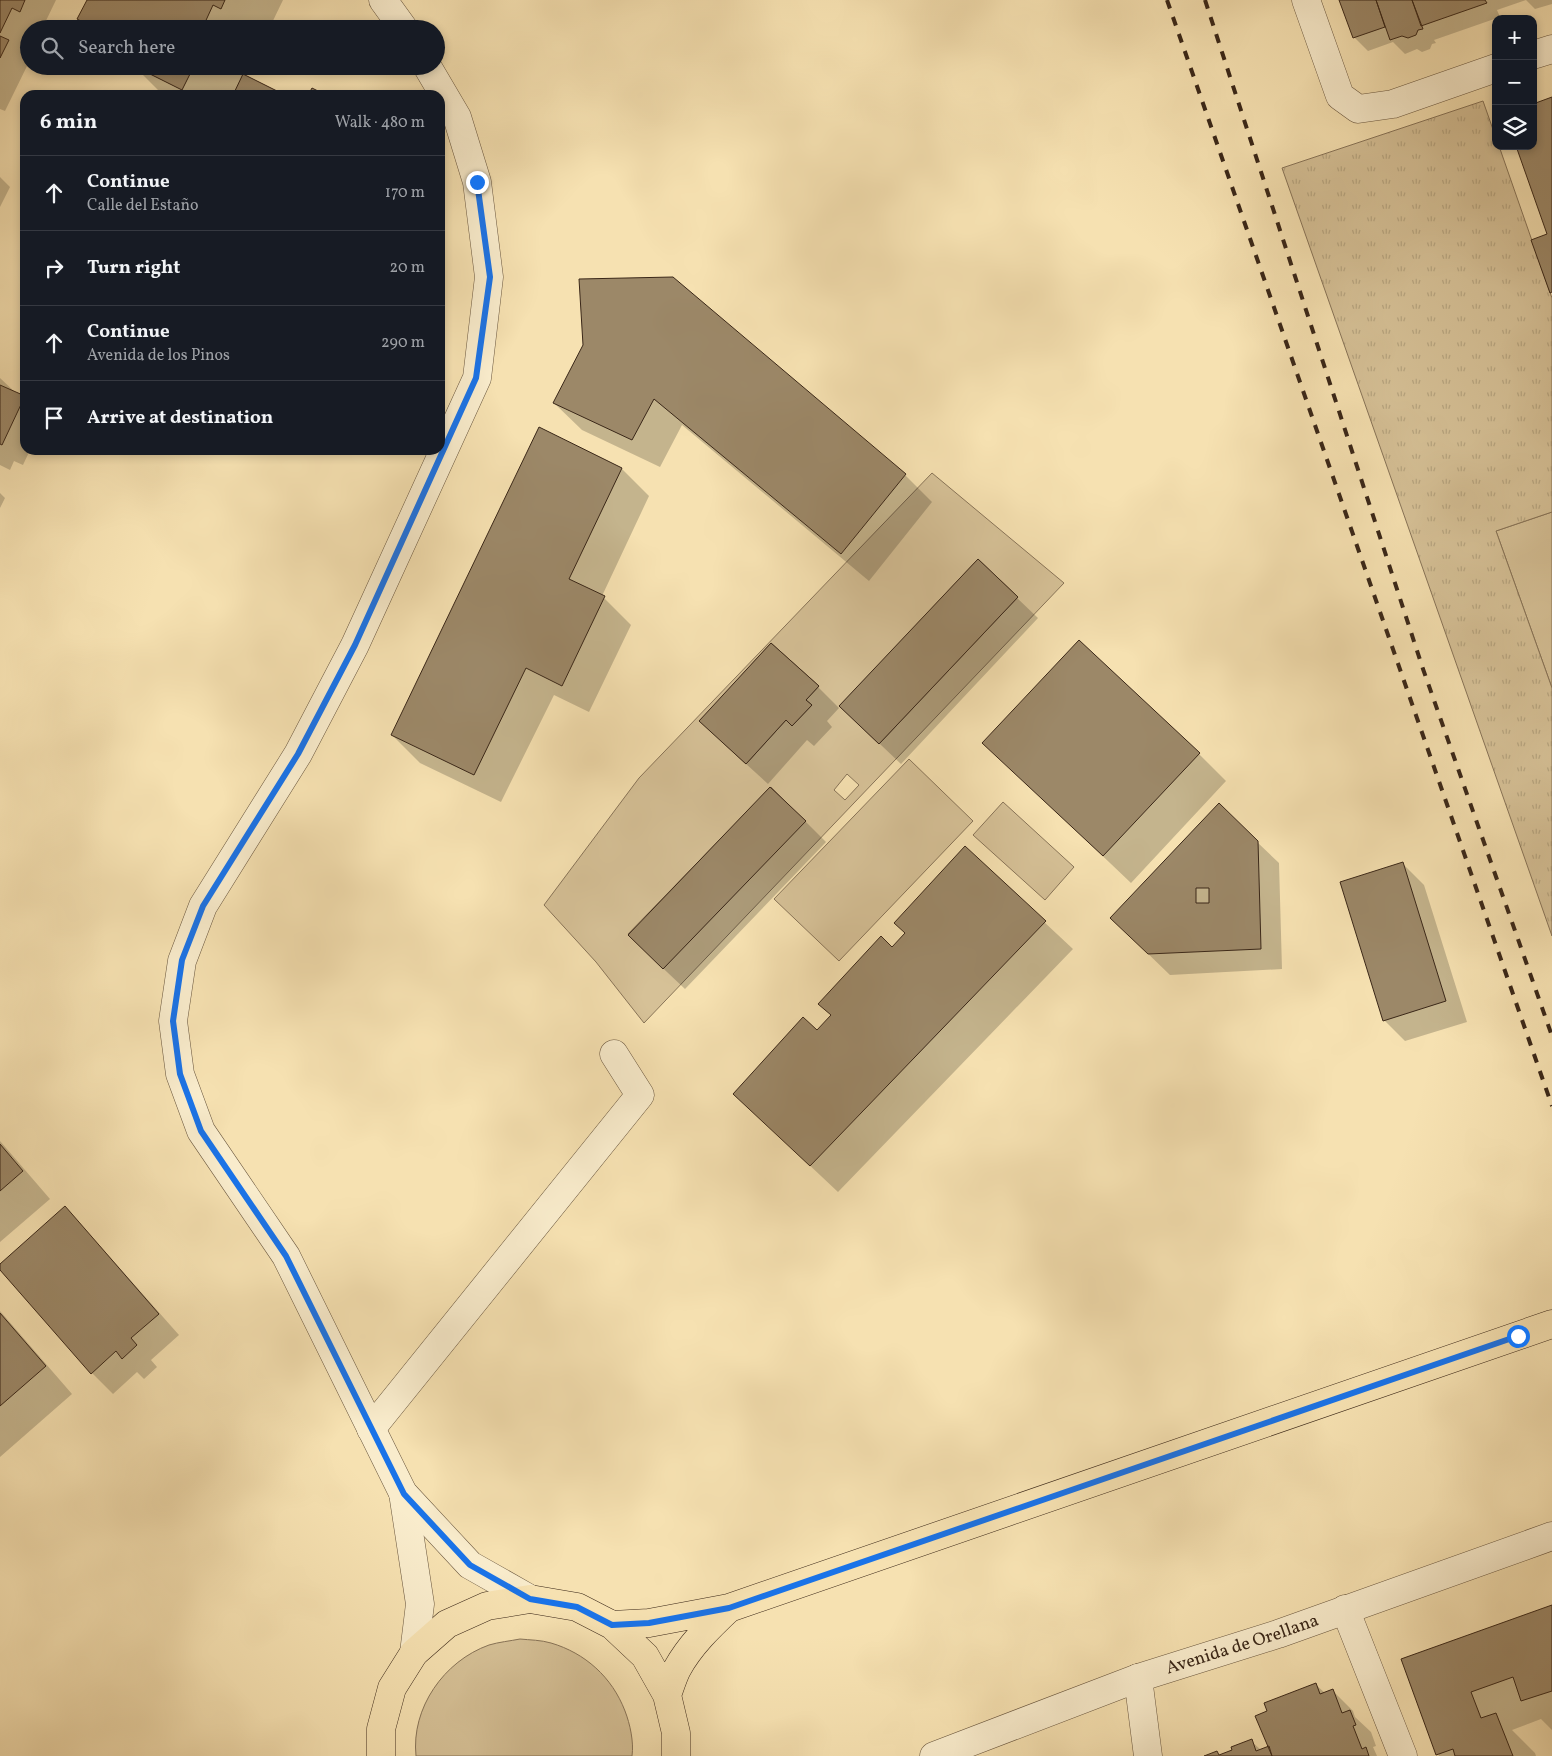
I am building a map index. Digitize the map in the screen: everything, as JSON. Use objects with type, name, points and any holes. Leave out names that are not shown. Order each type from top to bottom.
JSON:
[{"type":"main road","points":[[612,1625],[649,1623],[729,1608],[1552,1324]]},
{"type":"main road","points":[[381,1756],[381,1729],[392,1688],[414,1653],[447,1624],[486,1606],[530,1599],[577,1607],[612,1625],[645,1656],[667,1695],[676,1733],[676,1756]]},
{"type":"main road","points":[[667,1695],[677,1669],[691,1648],[729,1608]]},
{"type":"street","points":[[383,0],[397,20]]},
{"type":"street","points":[[1306,0],[1340,96],[1358,109],[1393,104],[1492,69]]},
{"type":"street","points":[[1537,54],[1552,48]]},
{"type":"street","points":[[432,75],[441,90]]},
{"type":"street","points":[[445,97],[457,117],[477,182],[490,277],[476,378],[445,446]]},
{"type":"street","points":[[441,455],[355,645],[303,745],[203,906],[182,960],[173,1021],[180,1074],[201,1131],[286,1256],[404,1494],[470,1565],[530,1599]]},
{"type":"street","points":[[371,1429],[640,1095],[614,1054]]},
{"type":"street","points":[[404,1494],[420,1604],[414,1653]]},
{"type":"street","name":"Avenida de Orellana","points":[[934,1756],[1138,1678],[1278,1634],[1552,1536]]},
{"type":"street","points":[[1346,1609],[1403,1756]]},
{"type":"street","points":[[1138,1678],[1148,1756]]},
{"type":"green space","points":[[1483,101],[1492,127],[1492,150],[1500,150],[1552,298],[1552,512],[1496,531],[1552,688],[1552,936],[1282,168]]},
{"type":"green space","points":[[932,473],[1064,583],[644,1023],[596,962],[544,905],[639,778]],"holes":[[[978,559],[1018,597],[879,744],[840,706]],[[771,643],[819,686],[806,700],[812,705],[792,726],[786,720],[746,764],[700,721]],[[847,774],[859,785],[845,800],[834,790]],[[771,787],[805,821],[663,968],[628,934]]]},
{"type":"green space","points":[[1552,512],[1552,688],[1496,531]]},
{"type":"green space","points":[[909,759],[973,821],[839,961],[774,899]]},
{"type":"green space","points":[[1003,802],[1074,867],[1045,900],[973,835]]},
{"type":"green space","points":[[520,1639],[543,1641],[563,1647],[586,1660],[605,1677],[613,1687],[627,1716],[632,1739],[632,1756],[416,1756],[416,1738],[425,1704],[445,1674],[473,1652],[489,1645]]},
{"type":"building","points":[[0,0],[25,0],[20,12],[12,8],[0,33]]},
{"type":"building","points":[[87,0],[225,0],[221,9],[213,5],[206,20],[77,19]]},
{"type":"building","points":[[1339,0],[1376,0],[1385,27],[1353,38]]},
{"type":"building","points":[[1376,0],[1412,0],[1423,29],[1418,30],[1416,35],[1408,38],[1402,36],[1390,40]]},
{"type":"building","points":[[1412,0],[1485,0],[1487,3],[1421,26]]},
{"type":"building","points":[[0,36],[9,40],[0,58]]},
{"type":"building","points":[[152,75],[190,75],[182,90]]},
{"type":"building","points":[[243,75],[245,75],[275,90],[235,90]]},
{"type":"building","points":[[1552,97],[1552,292],[1550,293],[1531,240],[1547,234],[1517,150],[1537,150],[1537,103]]},
{"type":"building","points":[[673,277],[906,474],[841,554],[654,399],[632,440],[553,403],[583,345],[579,279]]},
{"type":"building","points":[[0,385],[20,394],[20,407],[2,445],[0,444]]},
{"type":"building","points":[[539,427],[622,468],[569,579],[605,596],[562,686],[526,668],[474,775],[391,735]]},
{"type":"building","points":[[978,559],[1018,597],[879,744],[839,706]]},
{"type":"building","points":[[1079,640],[1200,753],[1103,856],[982,743]]},
{"type":"building","points":[[771,643],[819,686],[806,700],[812,705],[792,726],[786,720],[746,764],[699,721]]},
{"type":"building","points":[[770,787],[806,821],[663,969],[628,935]]},
{"type":"building","points":[[1219,803],[1258,841],[1261,949],[1148,954],[1110,918]],"holes":[[[1196,888],[1209,888],[1209,903],[1196,903]]]},
{"type":"building","points":[[965,846],[1046,921],[810,1166],[733,1094],[803,1017],[817,1030],[831,1015],[818,1004],[881,936],[892,947],[905,933],[894,923]]},
{"type":"building","points":[[1403,862],[1446,1001],[1383,1021],[1340,882]]},
{"type":"building","points":[[0,1144],[23,1171],[0,1191]]},
{"type":"building","points":[[65,1206],[159,1314],[131,1338],[137,1345],[122,1359],[116,1351],[91,1374],[0,1270],[0,1264]]},
{"type":"building","points":[[0,1313],[46,1366],[0,1406]]},
{"type":"building","points":[[1552,1605],[1552,1691],[1521,1701],[1513,1677],[1471,1692],[1481,1718],[1496,1713],[1513,1756],[1455,1756],[1453,1749],[1436,1755],[1401,1659]]},
{"type":"building","points":[[1316,1683],[1320,1694],[1333,1689],[1342,1713],[1350,1710],[1356,1725],[1353,1726],[1362,1749],[1366,1747],[1369,1756],[1272,1756],[1255,1716],[1267,1711],[1264,1703]]},
{"type":"building","points":[[1252,1739],[1256,1751],[1269,1746],[1272,1756],[1204,1756],[1217,1751],[1219,1755],[1232,1750],[1231,1747]]},
{"type":"railway","points":[[1167,0],[1552,1106]]},
{"type":"railway","points":[[1205,0],[1423,669],[1552,1036]]},
{"type":"route","points":[[477,182],[490,277],[476,378],[355,645],[298,754],[203,906],[182,960],[173,1021],[180,1074],[201,1131],[286,1256],[404,1494],[470,1565],[530,1599],[577,1607],[612,1625],[649,1623],[729,1608],[1518,1336]]}]
